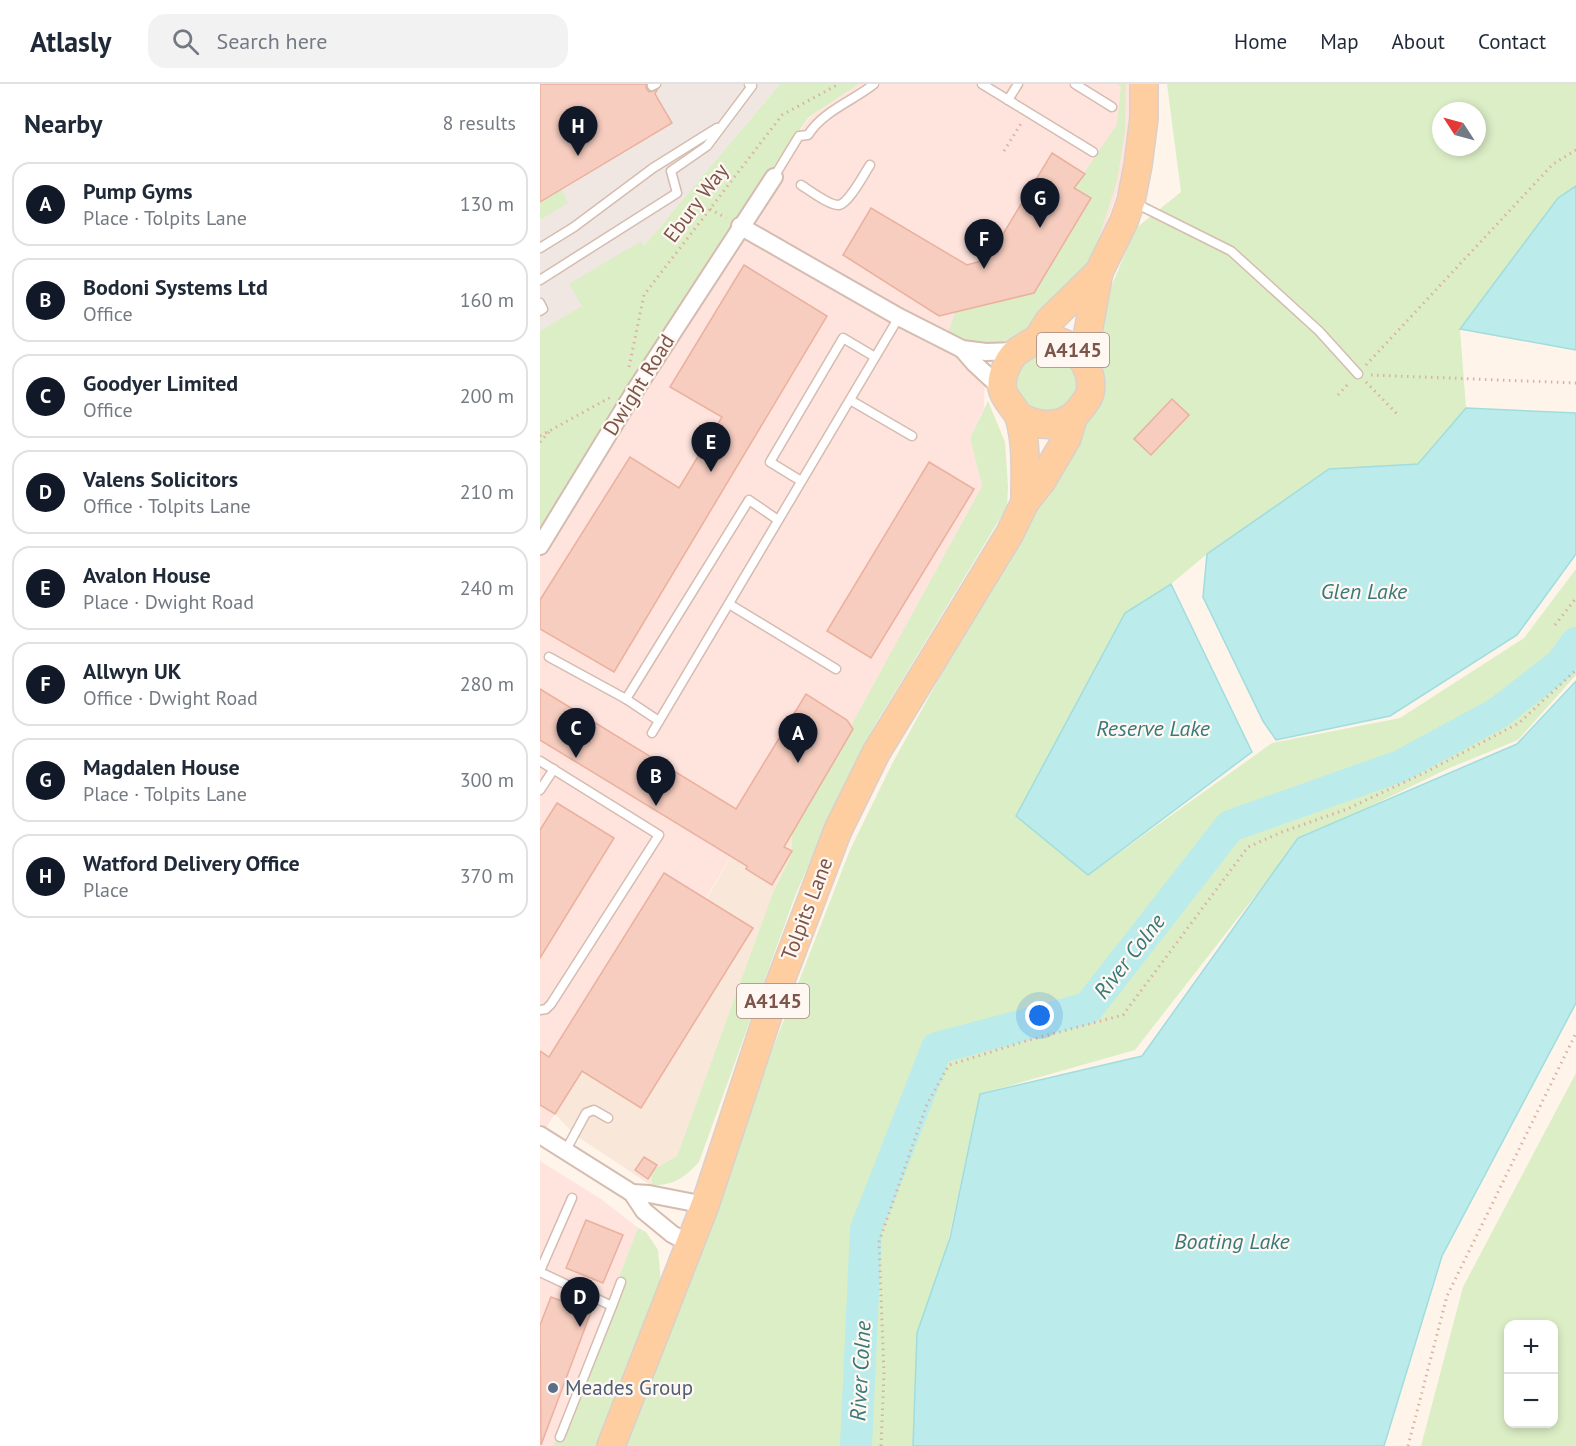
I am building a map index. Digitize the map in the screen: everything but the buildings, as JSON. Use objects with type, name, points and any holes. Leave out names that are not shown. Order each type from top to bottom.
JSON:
[{"type":"main road","name":"Tolpits Lane","points":[[1025,501],[1026,456],[1020,417],[1002,389],[1004,376],[1008,364],[1099,272],[1124,221],[1131,201],[1138,165],[1144,118],[1144,84]]},
{"type":"main road","name":"Tolpits Lane","points":[[611,1446],[705,1205],[770,1009],[838,830],[876,753],[1010,533],[1025,501],[1041,482],[1067,438],[1073,418],[1089,395],[1091,383],[1089,370],[1083,358],[1096,300],[1099,272]]},
{"type":"main road","name":"A4145","points":[[1027,346],[1054,341],[1070,348],[1083,358]]},
{"type":"main road","points":[[1020,417],[1033,424],[1045,426],[1058,425],[1073,418]]},
{"type":"street","name":"Dwight Road","points":[[540,546],[636,389],[774,177]]},
{"type":"street","points":[[740,226],[898,317],[962,349],[986,352],[1027,346]]},
{"type":"street","points":[[962,349],[1002,389]]},
{"type":"street","points":[[540,1135],[632,1193],[644,1211],[672,1234],[690,1244]]},
{"type":"street","points":[[632,1193],[705,1205]]},
{"type":"lane","points":[[540,280],[676,193],[671,171],[707,146],[752,86],[749,84]]},
{"type":"lane","points":[[774,177],[799,135],[808,135],[815,124],[846,102],[861,95],[874,84]]},
{"type":"lane","points":[[982,84],[1093,152]]},
{"type":"lane","points":[[1008,100],[1018,84]]},
{"type":"lane","points":[[1075,84],[1112,107]]},
{"type":"lane","points":[[540,248],[574,227],[653,168],[723,124]]},
{"type":"lane","points":[[801,186],[838,205],[846,202],[870,165]]},
{"type":"lane","points":[[1131,201],[1231,251],[1319,331],[1358,374]]},
{"type":"lane","points":[[540,303],[543,309],[540,311]]},
{"type":"lane","points":[[652,734],[898,317]]},
{"type":"lane","points":[[801,481],[770,462],[843,338],[875,357]]},
{"type":"lane","points":[[850,400],[912,436]]},
{"type":"lane","points":[[626,699],[748,500],[778,520]]},
{"type":"lane","points":[[729,604],[836,669]]},
{"type":"lane","points":[[549,657],[626,699],[659,722]]},
{"type":"lane","points":[[540,761],[659,835],[551,1004],[546,1009],[540,1010]]},
{"type":"lane","points":[[540,790],[554,769]]},
{"type":"lane","points":[[566,1150],[586,1113],[594,1110],[608,1118]]},
{"type":"lane","points":[[572,1198],[540,1271],[612,1306]]},
{"type":"lane","points":[[560,1437],[621,1282]]},
{"type":"path","name":"Ebury Way","points":[[627,375],[645,295],[782,115],[839,84]]},
{"type":"path","points":[[1004,151],[1028,112]]},
{"type":"path","points":[[1358,374],[1553,164],[1576,150]]},
{"type":"path","points":[[1358,374],[1576,383]]},
{"type":"path","points":[[1358,374],[1398,415]]},
{"type":"path","points":[[540,436],[620,392]]},
{"type":"path","points":[[540,442],[551,430]]},
{"type":"path","points":[[1555,625],[1576,598]]},
{"type":"path","points":[[880,1446],[884,1374],[879,1242],[927,1104],[949,1065],[1026,1041],[1124,1015],[1248,848],[1282,832],[1357,804],[1426,772],[1520,723],[1576,670]]},
{"type":"path","points":[[1408,1446],[1447,1296],[1576,1033]]},
{"type":"shaded area","points":[[540,84],[780,84],[552,356],[540,363]]},
{"type":"shaded area","points":[[859,84],[1131,84],[1133,93],[1120,184],[1100,242],[1072,286],[1041,318],[1009,341],[985,366],[984,408],[970,438],[982,486],[792,834],[757,813],[706,898],[711,902],[599,1082],[582,1072],[542,1134],[540,1133],[540,527],[735,221],[810,117]]},
{"type":"shaded area","points":[[757,813],[792,834],[792,852],[772,895],[677,1156],[651,1171],[652,1186],[575,1135],[555,1114],[582,1071],[599,1082]]},
{"type":"shaded area","points":[[540,1161],[601,1199],[638,1228],[553,1446],[540,1446]]},
{"type":"green space","points":[[780,84],[859,84],[809,117],[735,221],[540,527],[540,331],[582,306],[569,284],[641,241],[644,246]]},
{"type":"green space","points":[[1117,84],[1126,84],[1125,131],[1117,181],[1095,250],[1079,274],[1040,319],[1011,338],[993,345],[975,347],[947,336],[955,312],[1034,293],[1091,198],[1074,188],[1117,124],[1121,87]]},
{"type":"green space","points":[[1167,84],[1576,84],[1576,186],[1558,198],[1460,329],[1466,408],[1418,464],[1329,470],[1207,554],[1171,584],[1125,613],[1088,875],[1272,743],[1400,718],[1524,638],[1576,569],[1576,675],[1518,740],[1447,769],[1344,819],[1269,878],[1135,1050],[980,1094],[915,1394],[913,1446],[618,1446],[850,850],[892,764],[1072,436],[1100,314],[1135,229],[1181,192]]},
{"type":"green space","points":[[561,189],[568,203],[540,220],[540,202]]},
{"type":"green space","points":[[1042,352],[1052,352],[1071,362],[1079,381],[1074,401],[1058,413],[1030,409],[1019,395],[1016,386],[1016,379],[1021,368],[1030,358]]},
{"type":"green space","points":[[988,401],[1005,442],[1007,507],[875,725],[822,835],[795,896],[699,1162],[678,1180],[652,1186],[651,1171],[677,1156],[772,895],[792,853],[792,834],[982,486],[970,438]]},
{"type":"green space","points":[[1576,1073],[1576,1446],[1421,1446],[1463,1287]]},
{"type":"green space","points":[[638,1228],[646,1232],[658,1250],[661,1283],[600,1446],[553,1446]]},
{"type":"water","points":[[1576,186],[1576,350],[1460,329],[1558,198]]},
{"type":"water","name":"Glen Lake","points":[[1466,408],[1576,413],[1576,554],[1517,635],[1390,716],[1276,740],[1263,721],[1203,597],[1207,554],[1329,469],[1418,464]]},
{"type":"water","name":"Reserve Lake","points":[[1171,584],[1252,752],[1088,875],[1016,816],[1125,613]]},
{"type":"water","name":"Boating Lake","points":[[1576,681],[1576,1003],[1442,1256],[1384,1446],[913,1446],[917,1333],[950,1238],[980,1094],[1142,1056],[1298,838],[1517,744]]},
{"type":"waterway","name":"River Colne","points":[[856,1446],[866,1229],[937,1048],[1088,1008],[1230,826],[1400,766],[1498,713],[1561,664],[1576,643]]},
{"type":"place","name":"Watford Delivery Office","points":[[578,156]]},
{"type":"place","name":"Magdalen House","points":[[1040,228]]},
{"type":"place","name":"Allwyn UK","points":[[984,269]]},
{"type":"place","name":"Avalon House","points":[[711,472]]},
{"type":"place","name":"Goodyer Limited","points":[[576,758]]},
{"type":"place","name":"Pump Gyms","points":[[798,763]]},
{"type":"place","name":"Bodoni Systems Ltd","points":[[656,806]]},
{"type":"place","name":"Valens Solicitors","points":[[580,1327]]},
{"type":"place","name":"Meades Group","points":[[553,1388]]}]
